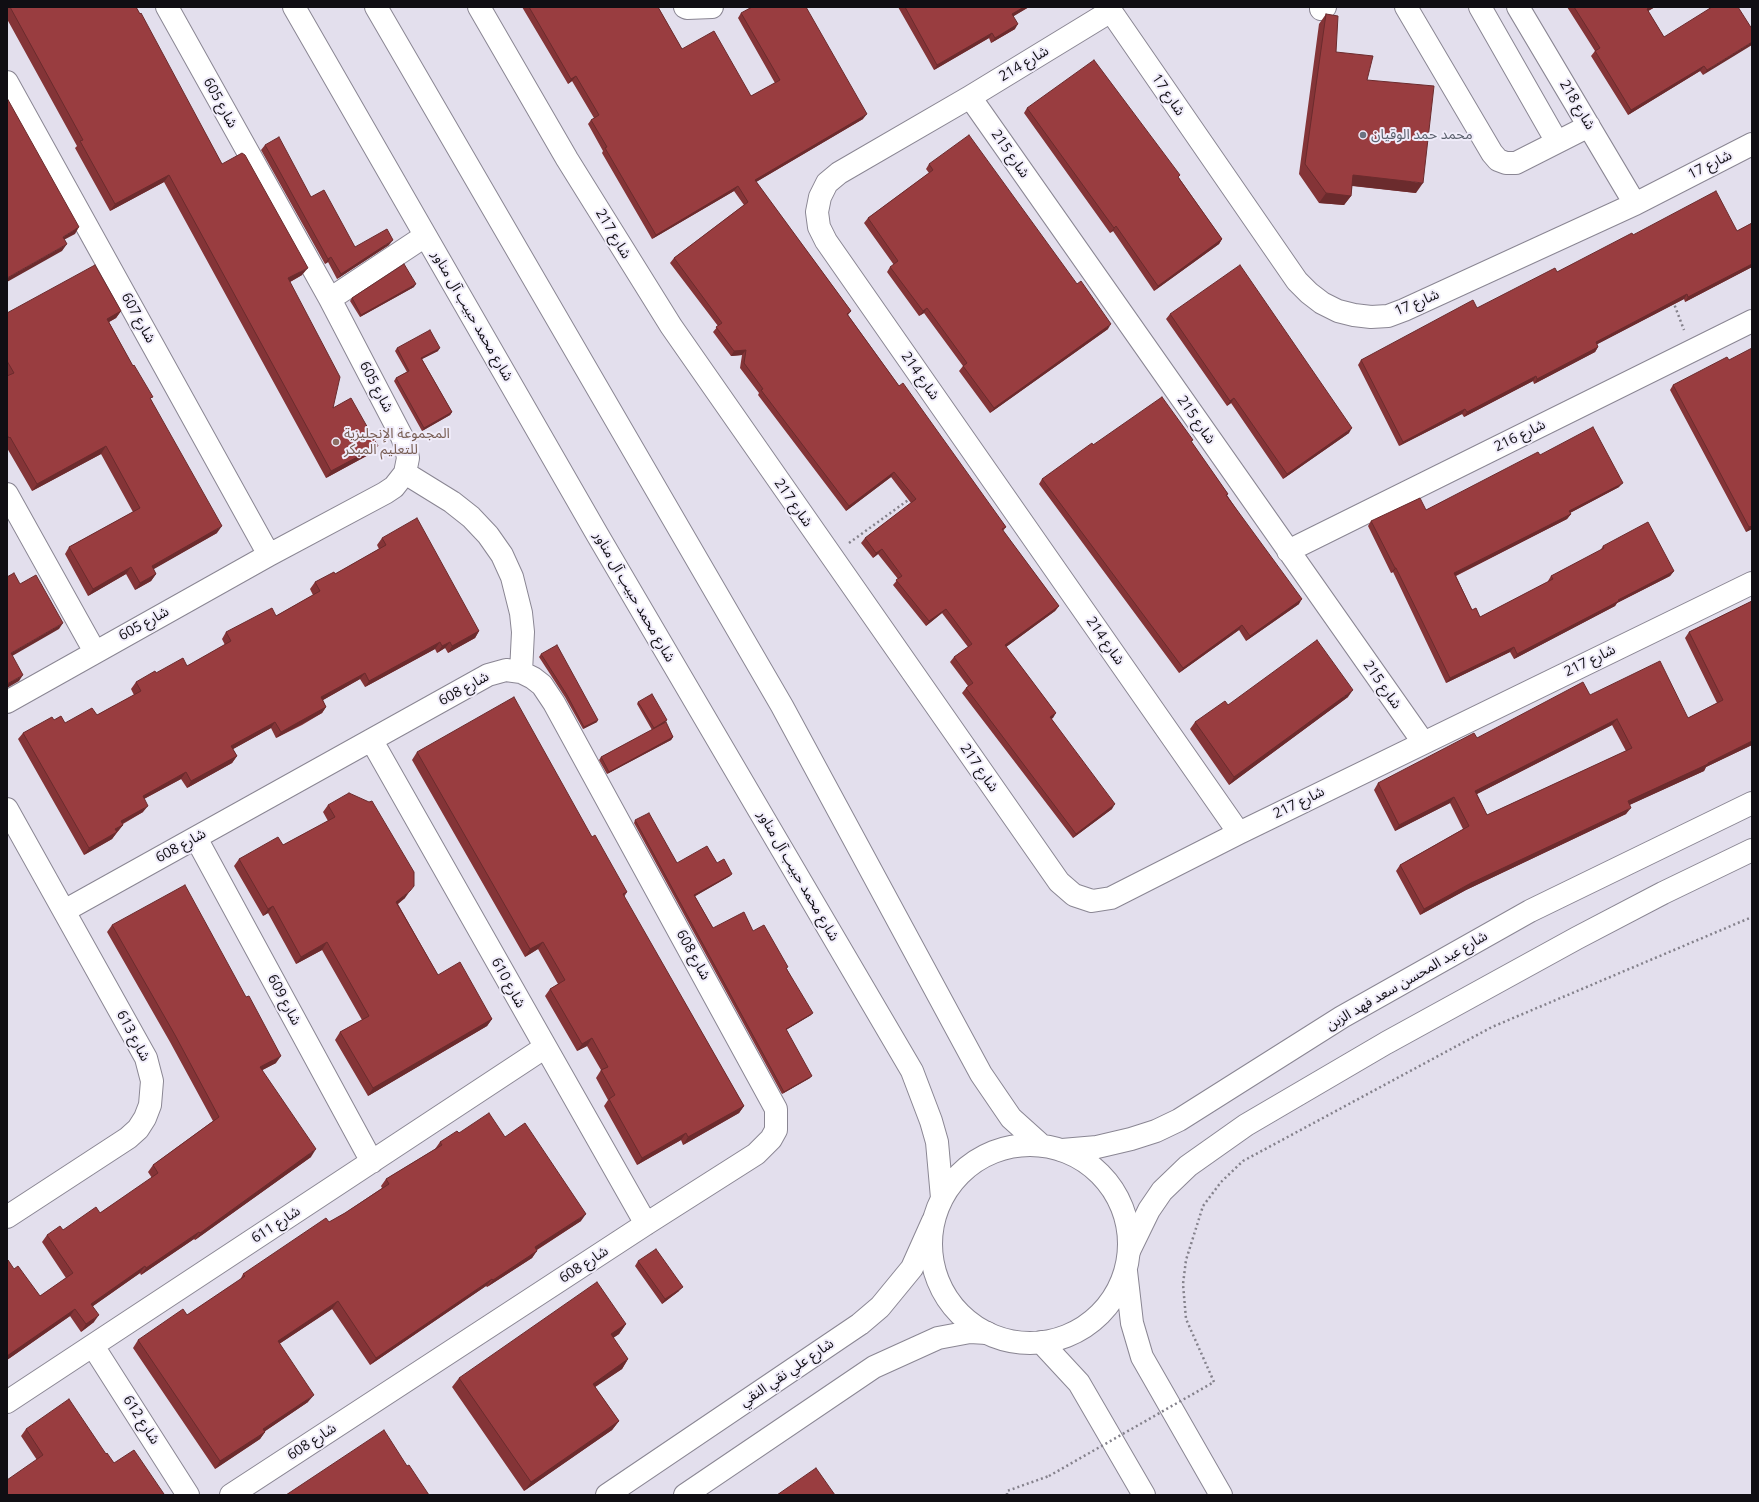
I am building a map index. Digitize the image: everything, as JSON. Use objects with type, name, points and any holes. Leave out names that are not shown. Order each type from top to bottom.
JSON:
[{"type":"street","name":"شارع 605","points":[[7,702],[269,554],[385,493],[394,487],[405,473],[408,458],[404,442],[330,299],[167,7]]},
{"type":"street","name":"شارع محمد حبيب آل مناور","points":[[294,7],[601,541],[912,1072],[925,1102],[937,1142],[942,1198]]},
{"type":"street","points":[[376,7],[782,706],[981,1074],[1011,1118],[1041,1145]]},
{"type":"street","name":"شارع 217","points":[[479,7],[567,159],[639,277],[707,381],[1059,882],[1074,895],[1092,901],[1111,898],[1423,742],[1752,582]]},
{"type":"street","points":[[685,7],[712,7]]},
{"type":"street","points":[[1406,7],[1492,153],[1498,160],[1506,163],[1516,163],[1589,126]]},
{"type":"street","points":[[1480,7],[1557,142]]},
{"type":"street","name":"شارع 218","points":[[1518,7],[1635,204]]},
{"type":"street","name":"شارع 214","points":[[1109,9],[970,97],[839,173],[827,183],[820,197],[817,212],[819,227],[826,241],[1239,833]]},
{"type":"street","name":"شارع 17","points":[[1109,9],[1286,267],[1309,293],[1322,303],[1338,311],[1372,317],[1388,316],[1404,310],[1635,204],[1752,144]]},
{"type":"street","name":"شارع 607","points":[[7,82],[269,554]]},
{"type":"street","name":"شارع 215","points":[[970,97],[1423,742]]},
{"type":"street","points":[[330,299],[425,236]]},
{"type":"street","name":"شارع 216","points":[[1288,551],[1752,321]]},
{"type":"street","points":[[405,473],[452,502],[471,517],[488,535],[502,555],[512,577],[522,613],[523,632],[521,672]]},
{"type":"street","points":[[7,494],[95,652]]},
{"type":"street","name":"شارع 608","points":[[64,911],[372,741],[488,675],[506,670],[521,672],[534,678],[542,685],[554,703],[776,1109],[776,1130],[765,1148],[231,1495]]},
{"type":"street","name":"شارع 610","points":[[372,741],[544,1048],[646,1224]]},
{"type":"street","name":"شارع عبد المحسن سعد فهد الزبن","points":[[1062,1150],[1097,1147],[1156,1131],[1204,1105],[1288,1050],[1342,1017],[1530,911],[1752,803]]},
{"type":"street","name":"شارع 613","points":[[7,809],[146,1058],[151,1075],[152,1094],[145,1118],[128,1138],[7,1217]]},
{"type":"street","name":"شارع 609","points":[[196,838],[372,1162]]},
{"type":"street","points":[[1221,1495],[1142,1357],[1132,1323],[1127,1260],[1129,1236],[1124,1213],[1107,1182],[1091,1166],[1062,1150],[1041,1145],[1010,1146],[988,1154],[962,1171],[952,1182],[942,1198],[934,1221],[931,1248],[938,1280],[954,1308],[975,1326],[987,1333],[1011,1341],[1041,1342],[1071,1334],[1096,1317],[1116,1293],[1127,1260],[1149,1210],[1162,1191],[1188,1166],[1246,1125],[1386,1043],[1577,938],[1663,893],[1752,850]]},
{"type":"street","name":"شارع 611","points":[[7,1402],[544,1048]]},
{"type":"street","name":"شارع علي نقي النقي","points":[[607,1495],[865,1320],[897,1289],[912,1268],[934,1221]]},
{"type":"street","points":[[685,1495],[874,1367],[938,1338],[970,1332],[987,1333]]},
{"type":"street","points":[[1041,1342],[1079,1383],[1144,1495]]},
{"type":"street","name":"شارع 612","points":[[93,1346],[188,1495]]},
{"type":"path","points":[[1672,299],[1692,350]]},
{"type":"path","points":[[831,556],[918,493]]},
{"type":"path","points":[[1007,1495],[1007,1491],[1049,1476],[1214,1382],[1186,1318],[1183,1284],[1186,1260],[1203,1206],[1222,1182],[1244,1161],[1492,1027],[1752,917]]},
{"type":"building","points":[[10,7],[136,7],[140,14],[141,13],[222,164],[242,153],[245,155],[308,268],[288,278],[340,377],[333,408],[351,398],[378,446],[331,471],[169,175],[115,204],[80,141],[83,140]]},
{"type":"building","points":[[529,7],[658,7],[682,49],[714,31],[751,96],[780,80],[741,13],[752,7],[806,7],[867,114],[755,180],[851,311],[847,314],[899,386],[903,383],[1006,527],[1002,529],[1059,606],[1005,645],[1056,713],[1050,717],[1115,804],[1076,834],[966,688],[973,683],[954,657],[972,644],[946,609],[929,621],[896,580],[902,576],[882,549],[876,553],[865,538],[916,499],[894,472],[849,506],[761,390],[763,389],[744,363],[746,350],[734,351],[716,327],[722,323],[674,258],[748,202],[738,186],[656,235],[605,148],[607,147],[591,120],[599,115],[576,76],[571,79]]},
{"type":"building","points":[[905,7],[1024,7],[1012,14],[1018,24],[995,38],[992,33],[937,65]]},
{"type":"building","points":[[1574,7],[1650,7],[1647,9],[1664,37],[1712,7],[1738,7],[1752,29],[1752,42],[1707,70],[1704,66],[1631,110],[1595,51],[1600,48]]},
{"type":"building","name":"محمد حمد الوقيان","points":[[1326,14],[1338,16],[1336,52],[1373,56],[1367,80],[1434,86],[1423,183],[1353,175],[1351,196],[1326,193],[1305,164]]},
{"type":"building","points":[[1094,60],[1180,175],[1178,177],[1222,239],[1158,286],[1116,226],[1114,228],[1027,108]]},
{"type":"building","points":[[7,98],[79,227],[63,237],[67,244],[7,278]]},
{"type":"building","points":[[969,135],[1077,284],[1081,281],[1111,324],[994,408],[963,366],[967,363],[927,308],[923,311],[890,267],[898,261],[868,218],[933,170],[929,164]]},
{"type":"building","points":[[279,137],[311,197],[324,190],[355,247],[387,229],[393,240],[341,274],[331,257],[328,259],[265,145]]},
{"type":"building","points":[[1716,191],[1737,231],[1752,223],[1752,264],[1688,297],[1687,294],[1596,342],[1598,347],[1537,379],[1536,376],[1467,412],[1465,409],[1403,442],[1361,360],[1473,300],[1477,308],[1555,268],[1557,272],[1632,233],[1633,235]]},
{"type":"building","points":[[404,264],[416,284],[361,315],[352,298]]},
{"type":"building","points":[[95,265],[121,311],[107,319],[133,366],[134,365],[153,397],[150,398],[222,526],[152,566],[156,574],[140,583],[131,567],[93,589],[69,547],[140,508],[106,446],[37,484],[10,437],[9,438],[7,435],[7,376],[14,373],[7,361],[7,313]]},
{"type":"building","points":[[1240,265],[1352,428],[1287,474],[1234,398],[1230,401],[1170,314]]},
{"type":"building","points":[[430,330],[440,348],[421,358],[452,412],[424,428],[396,378],[409,371],[397,348]]},
{"type":"building","points":[[1752,348],[1752,526],[1749,527],[1673,385],[1727,357],[1729,360]]},
{"type":"building","points":[[1162,397],[1193,440],[1191,441],[1228,494],[1226,495],[1302,599],[1250,636],[1242,625],[1183,668],[1042,479],[1092,443],[1093,445]]},
{"type":"building","points":[[1593,427],[1623,483],[1569,511],[1571,514],[1454,573],[1472,610],[1476,608],[1480,617],[1553,579],[1551,576],[1604,548],[1603,546],[1648,522],[1674,571],[1517,654],[1514,647],[1450,678],[1396,568],[1371,521],[1420,498],[1426,510],[1538,452],[1540,455]]},
{"type":"building","points":[[417,518],[479,631],[452,646],[450,642],[442,646],[440,642],[369,681],[365,673],[321,697],[326,707],[281,732],[275,722],[231,746],[237,756],[191,781],[186,772],[143,796],[148,806],[121,821],[123,825],[115,829],[117,832],[89,848],[23,733],[52,717],[54,720],[61,716],[65,723],[92,708],[97,715],[141,691],[136,682],[155,671],[156,673],[183,658],[187,666],[231,641],[226,632],[272,608],[276,616],[320,591],[315,582],[334,572],[335,574],[386,545],[382,538]]},
{"type":"building","points":[[14,573],[20,584],[36,575],[63,623],[11,653],[23,675],[7,684],[7,577]]},
{"type":"building","points":[[1752,601],[1752,741],[1708,764],[1628,801],[1631,808],[1471,883],[1424,909],[1400,865],[1469,826],[1454,797],[1399,825],[1378,783],[1474,733],[1477,738],[1583,682],[1590,695],[1660,661],[1688,718],[1723,700],[1689,632]],"holes":[[[1617,719],[1632,748],[1487,815],[1475,791]]]},
{"type":"building","points":[[1317,640],[1353,690],[1234,777],[1195,722],[1225,701],[1228,705]]},
{"type":"building","points":[[557,645],[598,720],[584,727],[567,695],[541,654]]},
{"type":"building","points":[[652,694],[667,720],[654,728],[638,702]]},
{"type":"building","points":[[514,697],[592,837],[595,835],[627,892],[623,894],[744,1106],[688,1137],[686,1133],[642,1158],[609,1099],[615,1095],[601,1070],[608,1067],[592,1038],[582,1044],[550,989],[565,980],[543,942],[530,949],[417,752]]},
{"type":"building","points":[[666,722],[673,737],[609,772],[601,757]]},
{"type":"building","points":[[349,793],[369,802],[372,801],[414,872],[414,886],[396,902],[438,975],[460,962],[492,1019],[373,1088],[340,1032],[369,1016],[327,942],[301,957],[273,906],[268,909],[239,859],[278,837],[283,845],[335,817],[328,805]]},
{"type":"building","points":[[649,813],[677,863],[707,846],[717,863],[724,859],[732,874],[694,895],[713,928],[744,912],[753,931],[764,925],[788,967],[786,968],[813,1013],[786,1029],[812,1076],[784,1092],[635,820]]},
{"type":"building","points":[[185,885],[246,997],[249,996],[281,1056],[260,1067],[316,1149],[200,1233],[199,1232],[146,1268],[145,1266],[91,1304],[99,1315],[86,1324],[75,1309],[7,1356],[7,1261],[8,1260],[14,1269],[18,1266],[40,1296],[73,1273],[47,1235],[60,1226],[63,1230],[96,1207],[100,1213],[158,1173],[153,1165],[219,1117],[175,1035],[112,925]]},
{"type":"building","points":[[489,1113],[505,1137],[525,1123],[586,1214],[535,1247],[537,1251],[493,1280],[492,1279],[376,1358],[338,1301],[278,1341],[314,1395],[263,1429],[265,1432],[220,1461],[138,1340],[183,1309],[187,1315],[245,1276],[243,1274],[326,1218],[329,1222],[345,1213],[389,1184],[386,1179],[442,1145],[440,1142],[457,1131],[459,1133]]},
{"type":"building","points":[[656,1249],[683,1287],[665,1299],[638,1261]]},
{"type":"building","points":[[597,1282],[626,1324],[611,1334],[628,1359],[593,1384],[619,1421],[531,1482],[459,1378]]},
{"type":"building","points":[[69,1399],[106,1454],[107,1453],[114,1463],[134,1450],[164,1494],[7,1495],[7,1480],[43,1455],[26,1429]]},
{"type":"building","points":[[384,1430],[407,1466],[409,1465],[429,1495],[286,1495]]},
{"type":"building","points":[[816,1468],[835,1495],[777,1495]]},
{"type":"place","name":"محمد حمد الوقيان","points":[[1363,135]]},
{"type":"place","name":"المجموعة الإنجليزية للتعليم المبكر","points":[[336,442]]}]
